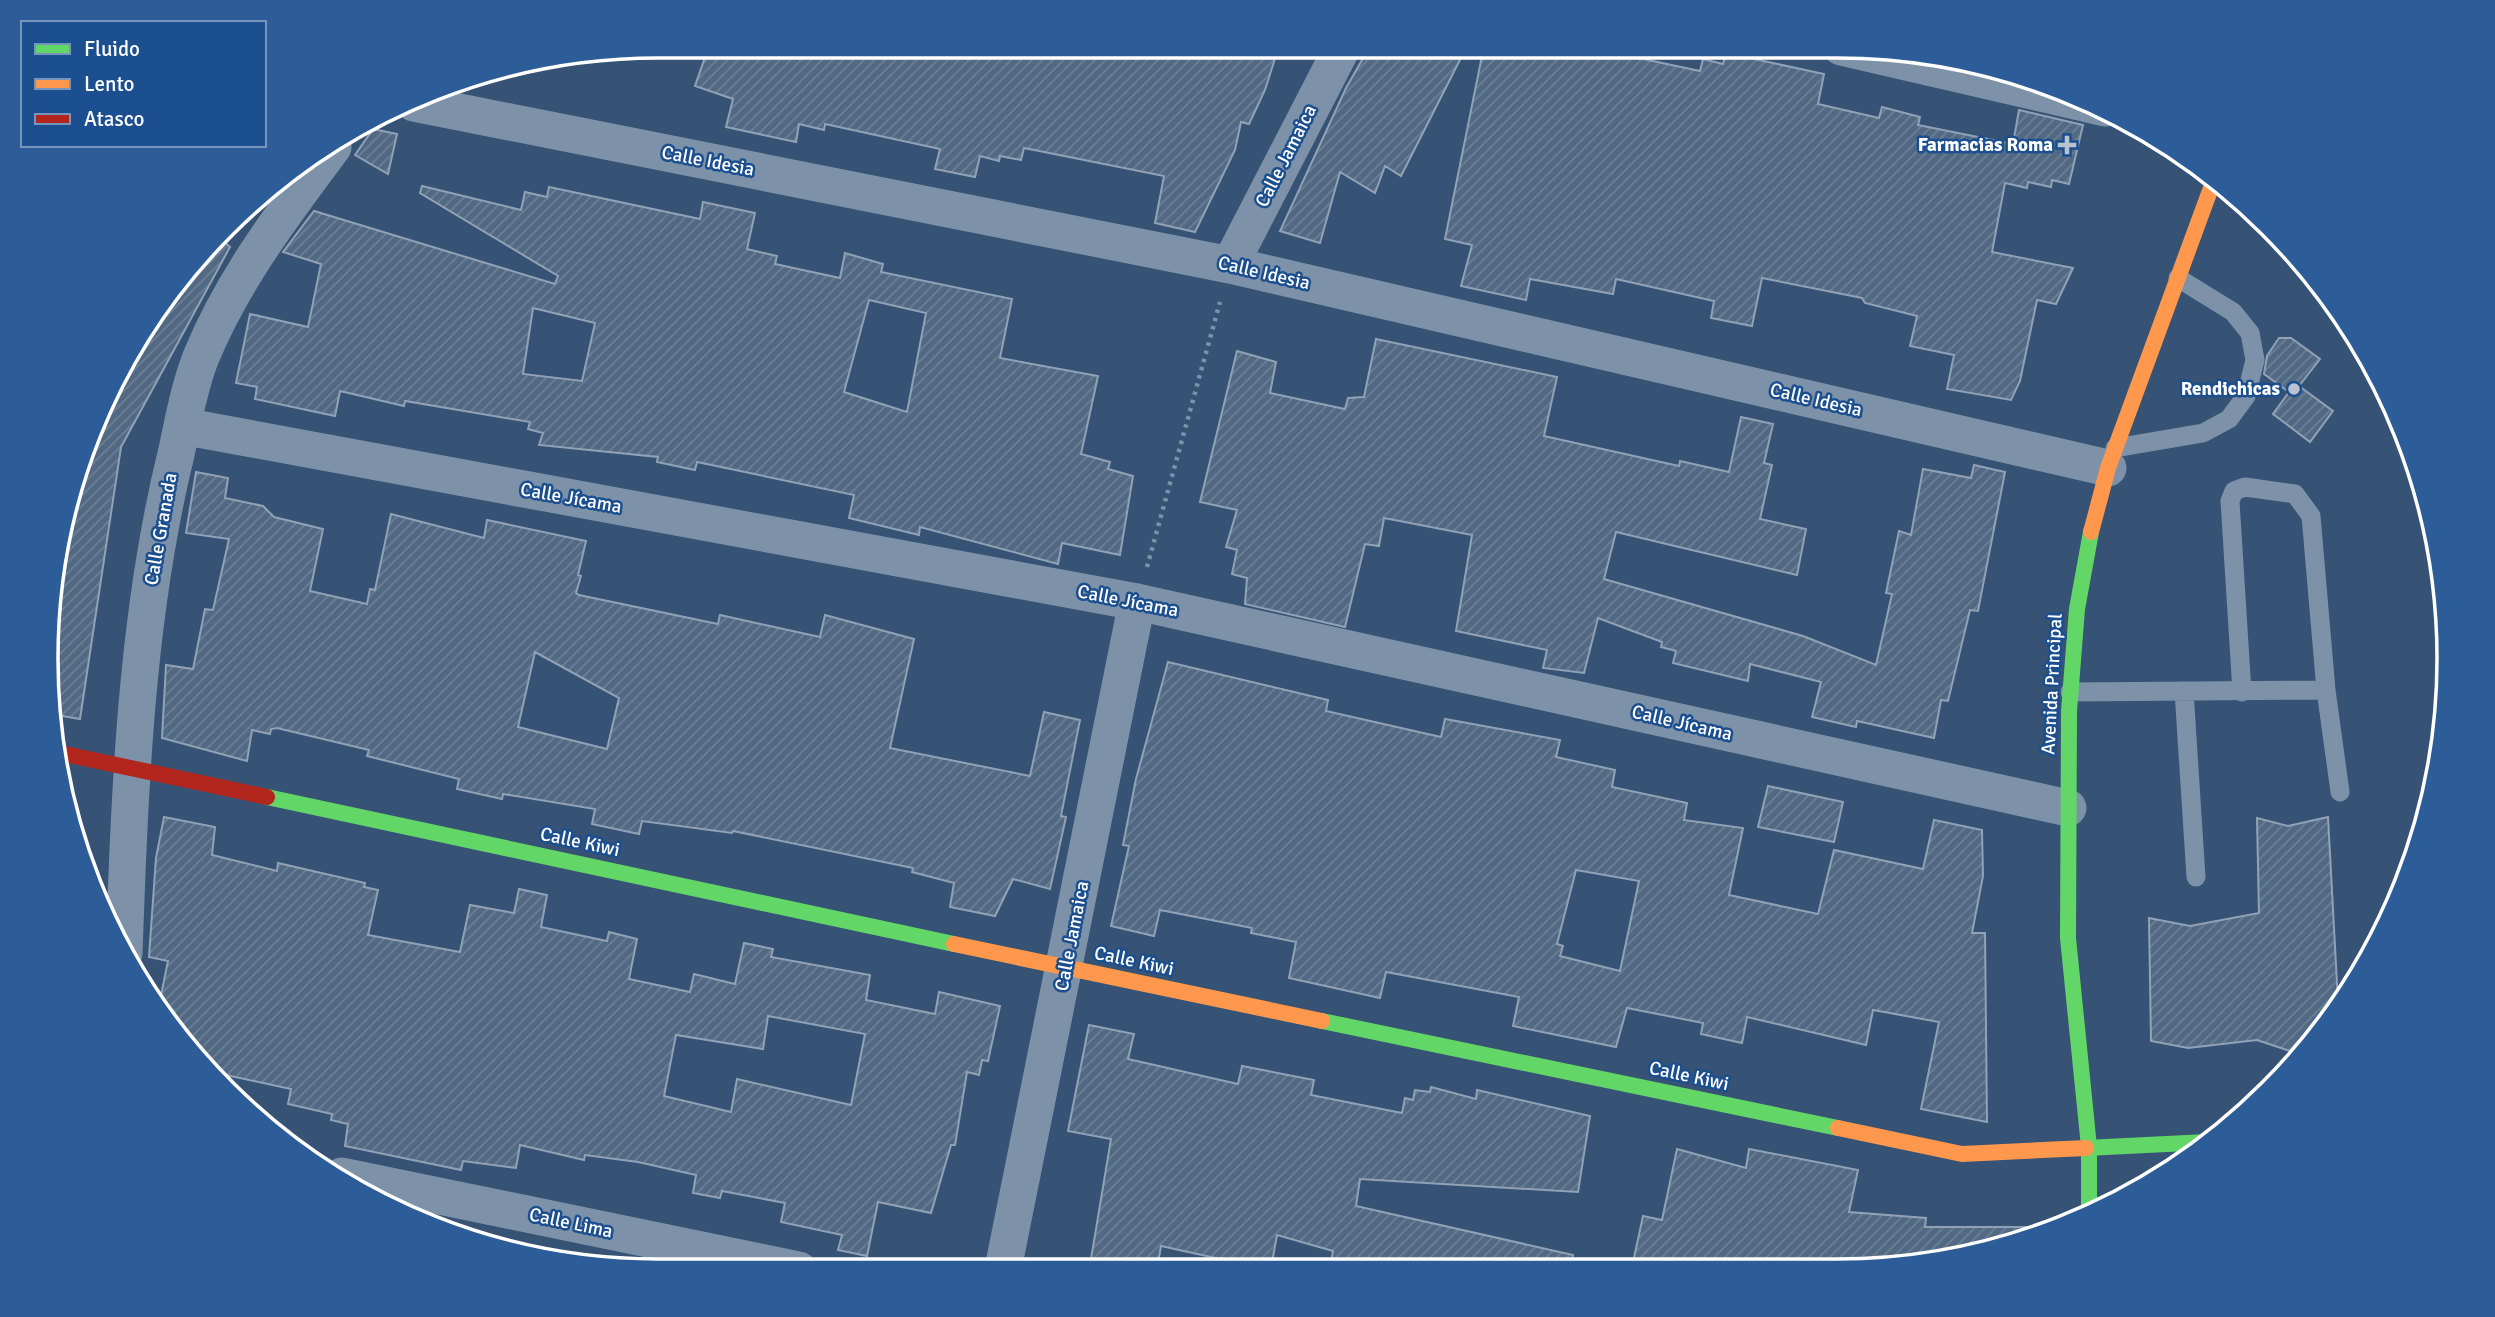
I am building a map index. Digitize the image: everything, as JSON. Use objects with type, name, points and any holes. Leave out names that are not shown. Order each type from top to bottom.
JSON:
[{"type":"street","name":"Calle Jamaica","points":[[1230,265],[1337,58]]},
{"type":"street","points":[[1906,62],[2035,92]]},
{"type":"street","name":"Calle Idesia","points":[[425,105],[1230,265],[2111,458]]},
{"type":"street","name":"Calle Granada","points":[[125,933],[130,766],[156,533],[182,426],[201,358],[255,252],[323,160]]},
{"type":"street","name":"Avenida Principal","points":[[2089,1203],[2089,1147],[2068,938],[2070,692],[2077,609],[2089,539],[2111,458],[2211,189]]},
{"type":"street","name":"Calle Jícama","points":[[182,426],[1137,602],[2068,808]]},
{"type":"street","name":"Calle Jamaica","points":[[1005,1259],[1137,602]]},
{"type":"street","name":"Calle Kiwi","points":[[66,754],[1065,968],[1962,1154],[2191,1143]]},
{"type":"street","name":"Calle Lima","points":[[359,1179],[746,1259]]},
{"type":"lane","points":[[2111,458],[2203,433],[2229,419],[2246,396],[2255,360],[2250,333],[2233,312],[2178,278]]},
{"type":"lane","points":[[2242,692],[2230,501],[2234,491],[2245,487],[2295,494],[2311,516],[2326,690],[2340,792]]},
{"type":"lane","points":[[2070,692],[2326,690]]},
{"type":"lane","points":[[2184,691],[2196,877]]},
{"type":"path","points":[[1137,602],[1230,265]]},
{"type":"building","points":[[705,58],[1275,58],[1265,90],[1249,124],[1241,122],[1235,150],[1195,232],[1155,223],[1164,176],[1024,148],[1021,160],[1000,156],[999,161],[980,156],[975,177],[935,169],[940,149],[825,124],[824,130],[799,124],[796,142],[726,127],[733,99],[695,86]]},
{"type":"building","points":[[1363,58],[1461,58],[1401,176],[1385,166],[1375,193],[1340,172],[1320,243],[1280,231],[1346,88]]},
{"type":"building","points":[[1482,58],[1638,58],[1700,71],[1703,59],[1723,64],[1725,58],[1749,58],[1824,74],[1818,104],[1879,118],[1882,107],[1920,117],[1918,125],[2013,144],[2019,110],[2083,125],[2069,184],[2052,180],[2051,187],[2028,182],[2027,188],[2005,183],[1992,252],[2073,268],[2056,304],[2037,300],[2020,381],[2011,400],[1947,389],[1954,355],[1910,346],[1917,316],[1865,303],[1862,298],[1762,278],[1752,326],[1711,318],[1714,301],[1616,279],[1613,294],[1530,279],[1526,300],[1461,286],[1472,245],[1445,239]]},
{"type":"building","points":[[375,129],[397,134],[388,174],[355,155]]},
{"type":"building","points":[[422,186],[521,210],[525,192],[547,197],[549,187],[700,219],[703,202],[755,213],[747,249],[777,256],[775,264],[840,278],[845,253],[883,264],[881,272],[1012,299],[1000,358],[1098,376],[1081,454],[1110,462],[1108,469],[1133,476],[1120,555],[1062,543],[1058,564],[920,527],[919,535],[849,518],[854,495],[697,462],[695,470],[657,462],[658,457],[539,445],[543,433],[528,429],[530,422],[405,401],[404,406],[340,391],[335,416],[255,399],[257,387],[236,383],[250,314],[308,327],[321,264],[283,252],[314,211],[555,284],[558,276],[420,193]],"holes":[[[869,300],[926,313],[907,412],[844,392]],[[533,308],[595,323],[582,381],[523,374]]]},
{"type":"building","points":[[225,243],[230,247],[121,447],[80,719],[61,716],[58,658],[63,580],[78,503],[103,429],[138,358],[182,293]]},
{"type":"building","name":"Rendichicas","points":[[2279,338],[2291,338],[2320,359],[2299,386],[2333,411],[2310,442],[2273,414],[2289,392],[2264,374],[2267,356]]},
{"type":"building","points":[[1376,339],[1557,377],[1544,436],[1679,466],[1680,461],[1729,472],[1741,417],[1773,424],[1764,463],[1772,465],[1760,519],[1806,529],[1797,575],[1616,532],[1604,579],[1803,636],[1876,665],[1892,594],[1886,593],[1899,531],[1911,535],[1923,469],[1971,478],[1974,465],[2005,472],[1978,611],[1970,610],[1948,701],[1941,700],[1934,738],[1857,721],[1856,727],[1812,717],[1821,682],[1750,664],[1748,681],[1673,663],[1676,651],[1661,647],[1662,642],[1598,618],[1584,673],[1543,668],[1547,650],[1456,631],[1472,535],[1384,518],[1379,546],[1365,544],[1345,627],[1245,604],[1247,578],[1232,574],[1237,550],[1226,547],[1237,510],[1200,502],[1237,351],[1276,362],[1270,393],[1345,409],[1348,398],[1364,397]]},
{"type":"building","points":[[196,472],[228,478],[225,498],[263,506],[274,517],[323,529],[310,591],[367,604],[370,589],[375,590],[391,514],[484,538],[487,520],[586,541],[578,575],[581,576],[576,593],[579,595],[718,624],[720,615],[820,637],[825,615],[914,639],[890,748],[1030,776],[1044,712],[1080,720],[1061,816],[1066,817],[1050,889],[1013,879],[995,916],[950,907],[954,883],[912,872],[913,868],[733,831],[642,821],[639,834],[592,824],[595,809],[503,794],[502,799],[457,789],[459,779],[367,756],[369,750],[277,728],[271,729],[270,734],[252,730],[247,761],[162,738],[166,665],[193,669],[205,609],[213,610],[229,539],[186,533]],"holes":[[[535,652],[619,698],[607,749],[518,727]]]},
{"type":"building","points":[[1168,662],[1328,700],[1326,711],[1441,737],[1445,719],[1560,740],[1556,757],[1615,770],[1612,787],[1687,803],[1684,820],[1743,828],[1729,895],[1818,914],[1834,850],[1923,869],[1934,820],[1982,830],[1983,876],[1972,933],[1985,933],[1987,1122],[1921,1109],[1939,1022],[1873,1010],[1866,1045],[1747,1017],[1742,1043],[1701,1034],[1703,1023],[1627,1008],[1616,1047],[1513,1026],[1519,997],[1386,972],[1380,998],[1289,978],[1296,942],[1251,933],[1252,928],[1160,910],[1154,936],[1111,926],[1129,846],[1123,845],[1136,779]],"holes":[[[1576,870],[1639,881],[1620,971],[1560,956],[1563,946],[1557,944]]]},
{"type":"building","points":[[1768,786],[1843,802],[1834,842],[1758,827]]},
{"type":"building","points":[[164,817],[215,827],[212,855],[277,871],[278,863],[365,883],[364,887],[378,890],[368,935],[460,952],[470,905],[514,913],[519,889],[547,895],[541,927],[607,941],[609,932],[637,939],[629,979],[690,992],[694,974],[735,984],[744,943],[773,949],[771,957],[870,975],[866,1000],[935,1014],[939,992],[1000,1006],[988,1061],[982,1060],[979,1075],[967,1072],[955,1145],[951,1145],[931,1213],[878,1202],[867,1256],[838,1250],[842,1235],[781,1222],[785,1203],[722,1191],[720,1198],[693,1193],[696,1175],[638,1162],[585,1155],[584,1160],[520,1145],[516,1168],[463,1161],[461,1170],[345,1146],[348,1124],[331,1120],[332,1114],[288,1104],[291,1089],[226,1075],[207,1055],[161,995],[168,961],[149,957],[156,858]],"holes":[[[768,1016],[865,1034],[851,1105],[737,1079],[731,1112],[664,1096],[676,1035],[763,1049]]]},
{"type":"building","points":[[2328,817],[2336,992],[2291,1051],[2257,1040],[2188,1048],[2151,1041],[2149,918],[2190,926],[2259,913],[2257,818],[2288,826]]},
{"type":"building","points":[[1089,1025],[1134,1034],[1128,1059],[1238,1084],[1242,1066],[1314,1080],[1311,1095],[1402,1113],[1405,1098],[1413,1100],[1415,1090],[1430,1092],[1431,1087],[1476,1099],[1477,1090],[1590,1116],[1578,1192],[1360,1179],[1356,1206],[1573,1255],[1572,1259],[1332,1259],[1333,1251],[1277,1235],[1273,1259],[1220,1259],[1161,1246],[1159,1259],[1091,1259],[1111,1139],[1068,1131]]},
{"type":"building","points":[[1677,1149],[1746,1168],[1749,1149],[1858,1170],[1849,1212],[1926,1218],[1925,1227],[2026,1228],[1954,1248],[1876,1258],[1634,1259],[1643,1216],[1662,1220]]},
{"type":"traffic: fast","points":[[2089,1203],[2089,1147],[2068,938],[2069,711],[2077,609],[2091,532]]},
{"type":"traffic: fast","points":[[267,797],[954,944]]},
{"type":"traffic: fast","points":[[1322,1021],[1838,1128]]},
{"type":"traffic: fast","points":[[2086,1148],[2191,1143]]},
{"type":"traffic: slow","points":[[2091,532],[2108,468],[2211,189]]},
{"type":"traffic: slow","points":[[954,944],[1322,1021]]},
{"type":"traffic: slow","points":[[1838,1128],[1962,1154],[2086,1148]]},
{"type":"traffic: jam","points":[[66,754],[267,797]]},
{"type":"place","name":"Farmacias Roma","points":[[2067,145]]},
{"type":"place","name":"Rendichicas","points":[[2294,389]]}]
